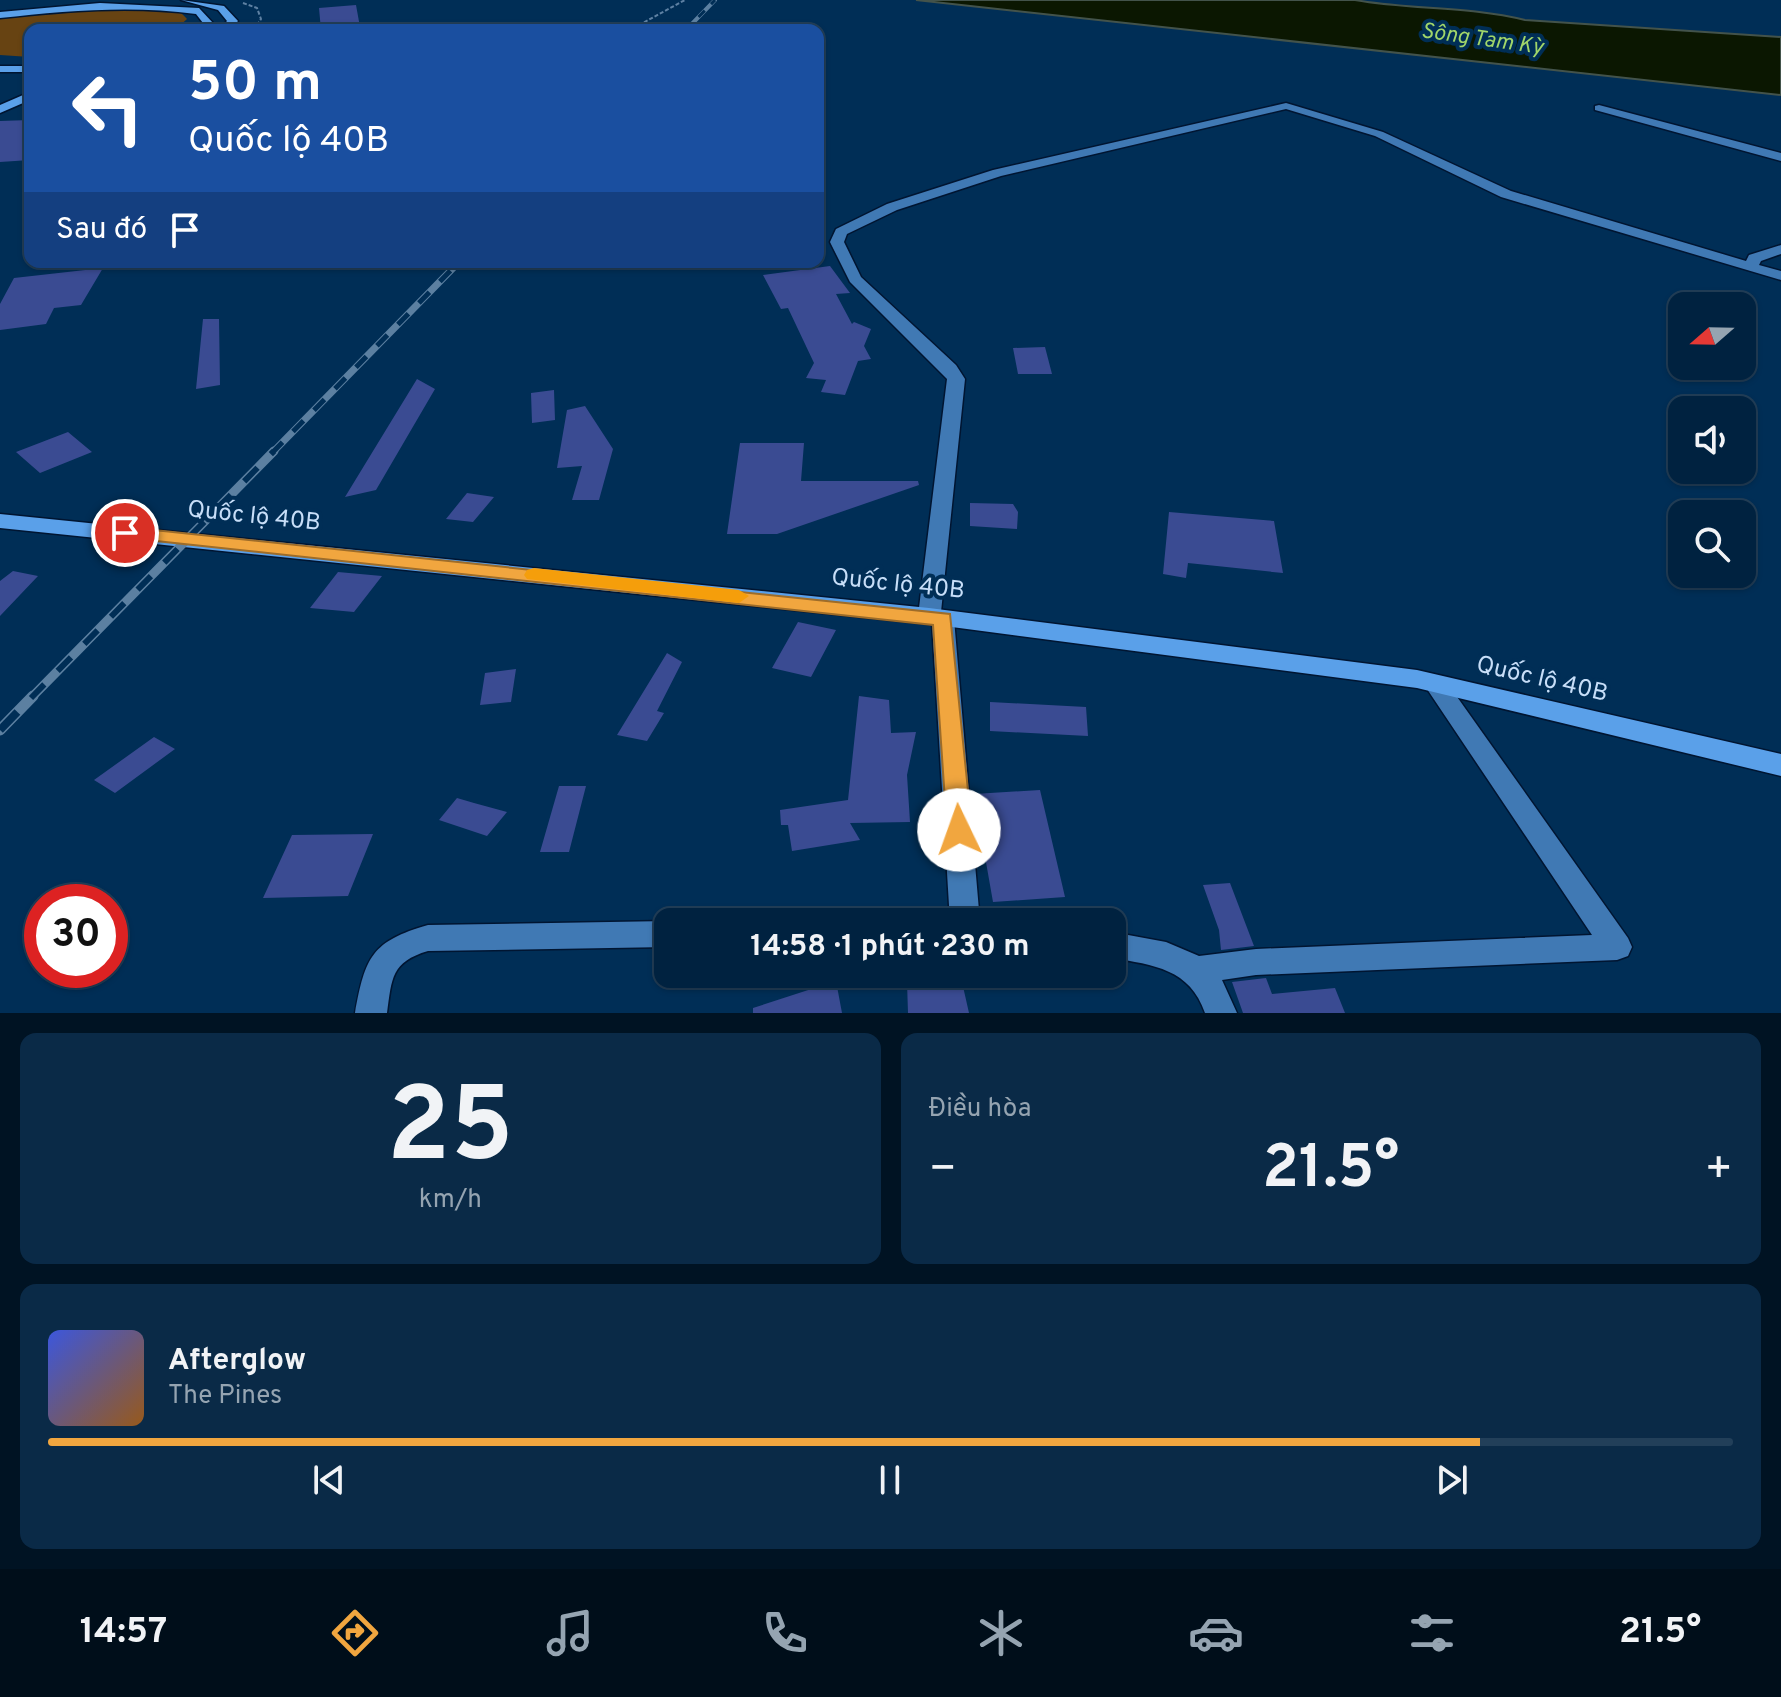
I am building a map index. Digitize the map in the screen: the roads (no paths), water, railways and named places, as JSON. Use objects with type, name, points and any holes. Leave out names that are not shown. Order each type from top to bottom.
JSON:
[{"type":"highway","points":[[0,12],[111,0]]},
{"type":"highway","points":[[184,0],[221,8],[233,21],[230,24]]},
{"type":"highway","points":[[0,12],[118,4],[171,5],[199,11],[207,24]]},
{"type":"highway","points":[[0,69],[24,69]]},
{"type":"highway","points":[[0,109],[24,99]]},
{"type":"highway","name":"Quốc lộ 40B","points":[[0,521],[936,617],[1435,683],[1781,765]]},
{"type":"street","points":[[964,908],[936,617],[956,379],[950,369],[855,279],[837,242],[841,232],[892,207],[1056,157],[1140,141],[1286,106],[1379,134],[1506,194],[1781,276]]},
{"type":"street","points":[[1599,108],[1781,157]]},
{"type":"street","points":[[1752,265],[1754,258],[1761,254],[1781,249]]},
{"type":"street","points":[[1194,970],[1256,962],[1617,947],[1435,683]]},
{"type":"street","points":[[371,1013],[377,974],[392,949],[405,944],[428,938],[654,934]]},
{"type":"street","points":[[1126,948],[1177,958],[1213,985],[1221,1013]]},
{"type":"water","name":"Sông Tam Kỳ","points":[[916,0],[1355,0],[1483,12],[1525,20],[1781,37],[1781,95]]},
{"type":"railway","points":[[692,24],[715,0]]},
{"type":"railway","points":[[272,453],[453,268]]},
{"type":"railway","points":[[31,698],[274,451]]},
{"type":"railway","points":[[0,730],[33,696]]}]
